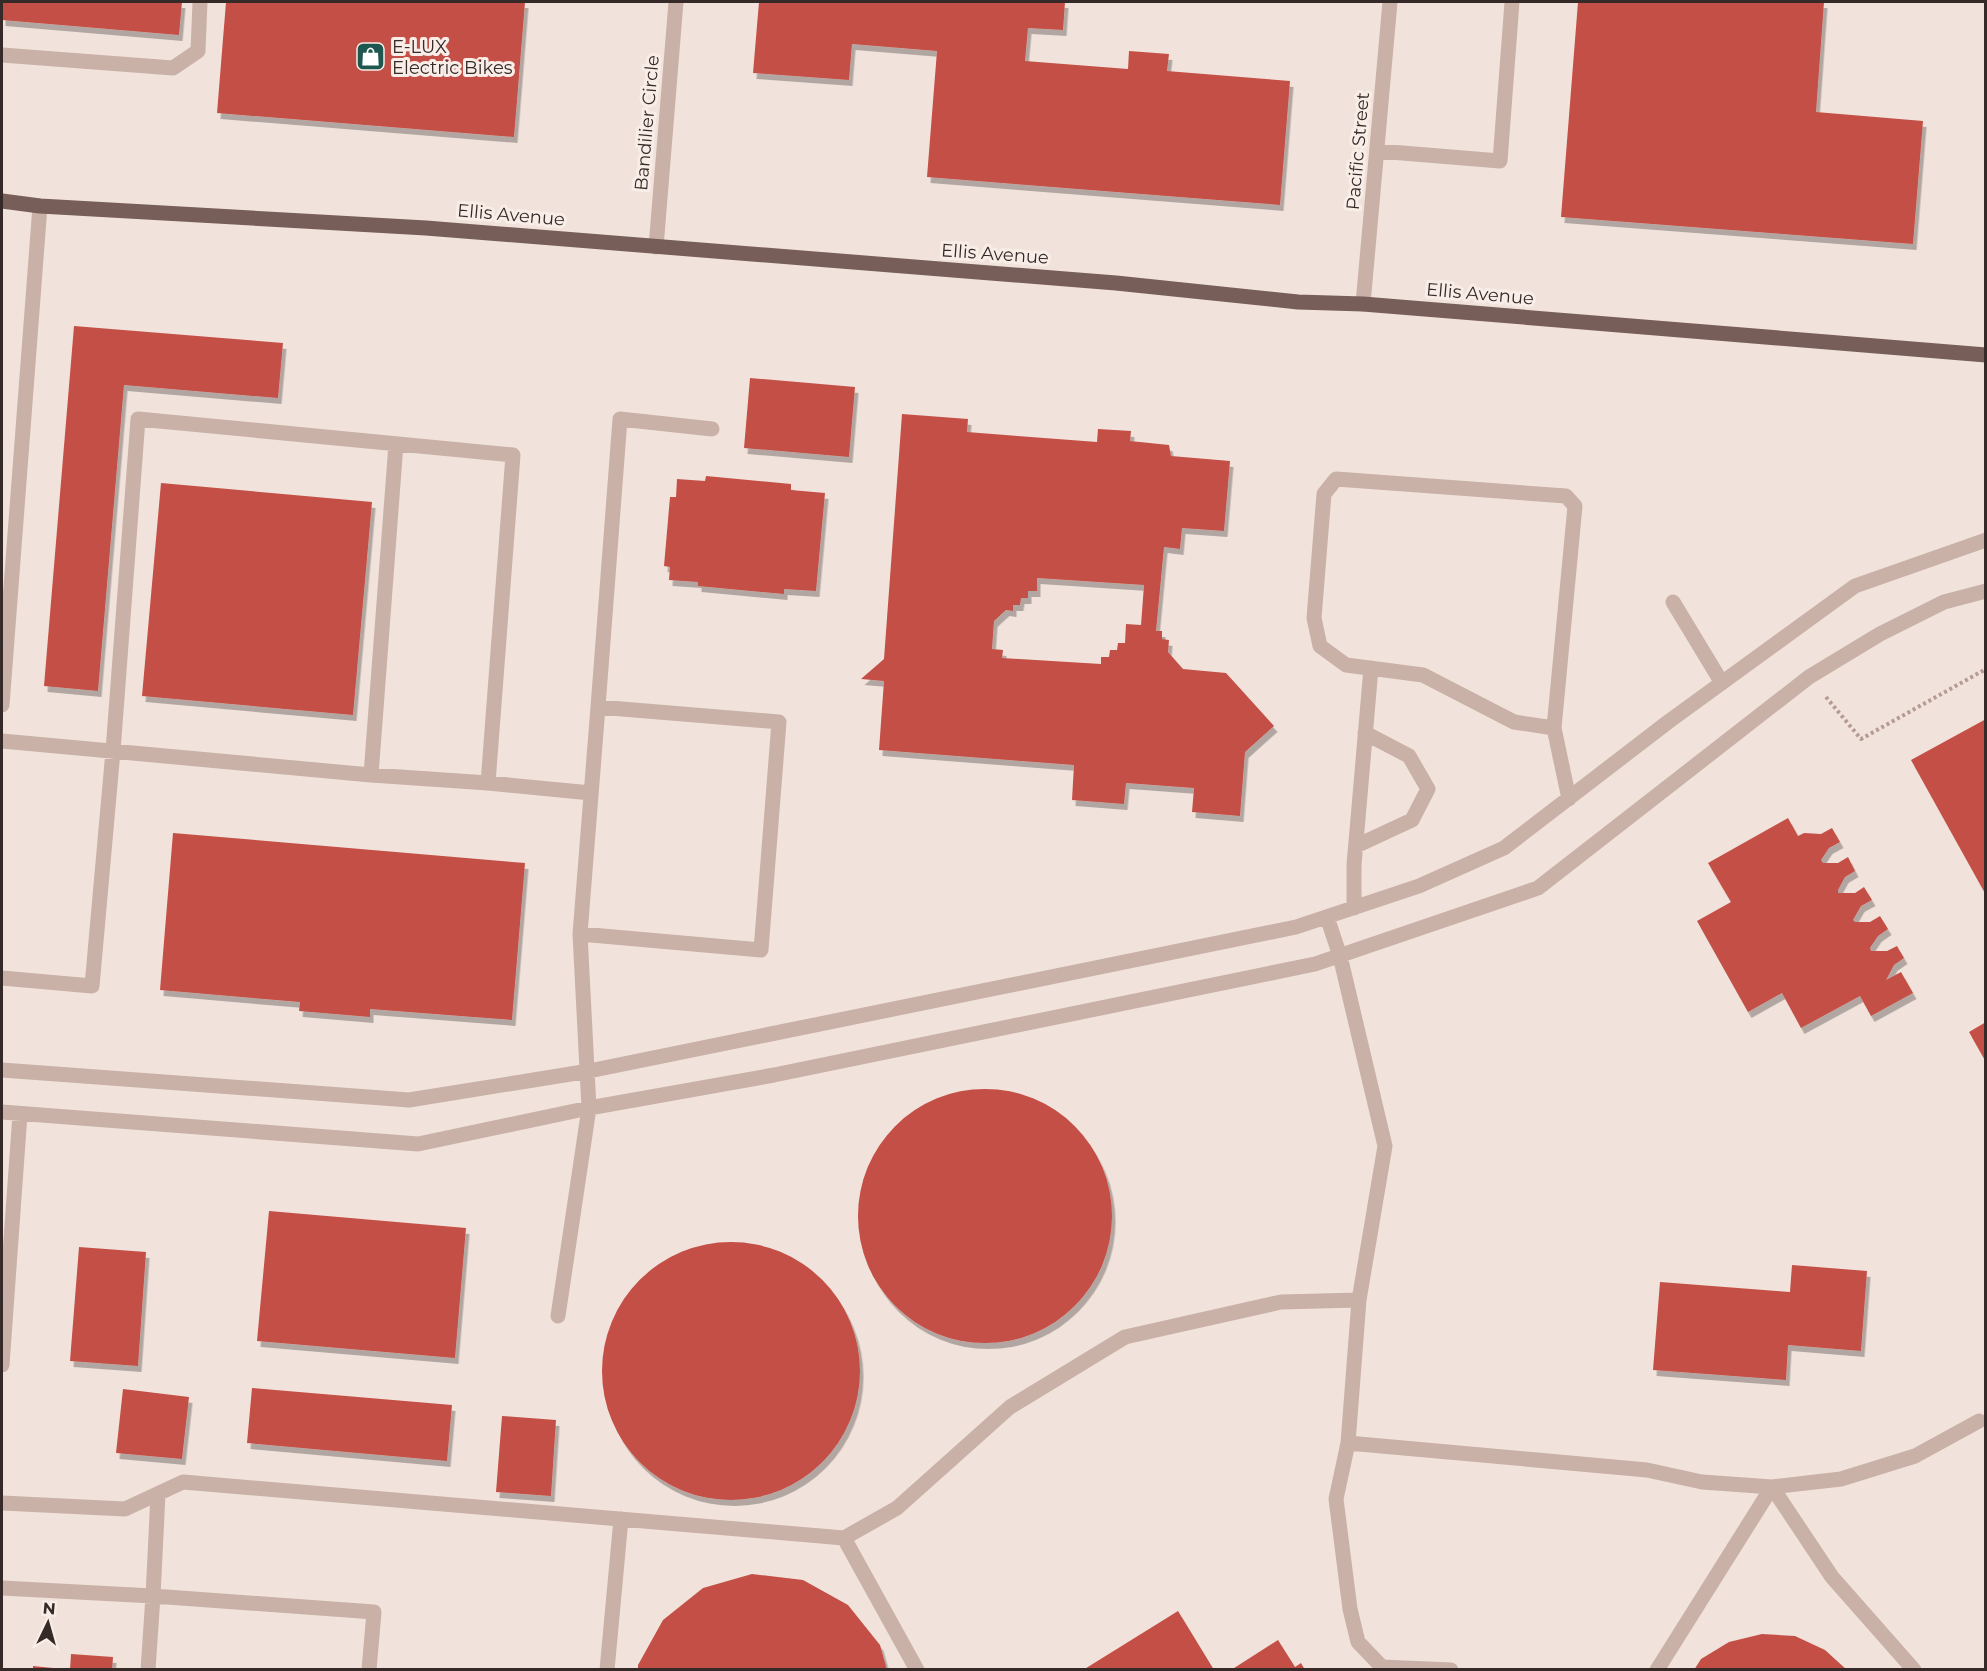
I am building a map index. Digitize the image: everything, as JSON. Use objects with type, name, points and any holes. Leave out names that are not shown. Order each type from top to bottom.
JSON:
[{"type":"main road","name":"Ellis Avenue","points":[[2,201],[40,206],[426,228],[1116,283],[1298,302],[1363,304],[1986,355]]},
{"type":"street","points":[[2,55],[173,68],[198,51],[200,2]]},
{"type":"street","name":"Bandilier Circle","points":[[656,247],[676,2]]},
{"type":"street","name":"Pacific Street","points":[[1363,304],[1390,2]]},
{"type":"street","points":[[1378,151],[1500,161],[1512,2]]},
{"type":"street","points":[[2,705],[3,664],[40,206]]},
{"type":"street","points":[[558,1316],[589,1108],[580,934],[620,418],[712,429]]},
{"type":"street","points":[[2,978],[92,986],[113,751],[138,420],[513,455],[488,783]]},
{"type":"street","points":[[371,775],[396,444]]},
{"type":"street","points":[[1554,729],[1514,722],[1423,675],[1346,665],[1320,646],[1314,618],[1324,494],[1336,479],[1566,496],[1575,506],[1554,729],[1569,799]]},
{"type":"street","points":[[2,1070],[409,1100],[588,1071],[1296,927],[1419,886],[1504,848],[1854,586],[1986,540]]},
{"type":"street","points":[[2,1112],[418,1144],[589,1108],[774,1075],[1315,964],[1538,888],[1809,677],[1880,634],[1944,602],[1986,591]]},
{"type":"street","points":[[1672,602],[1722,683]]},
{"type":"street","points":[[1354,908],[1356,846],[1371,668]]},
{"type":"street","points":[[580,934],[761,950],[779,722],[598,707]]},
{"type":"street","points":[[1356,846],[1412,820],[1428,789],[1409,756],[1365,733]]},
{"type":"street","points":[[2,741],[591,793]]},
{"type":"street","points":[[1327,917],[1340,956],[1385,1146],[1359,1300],[1347,1443],[1336,1499],[1350,1609],[1358,1642],[1381,1668],[1451,1670]]},
{"type":"street","points":[[2,1365],[20,1114]]},
{"type":"street","points":[[2,1503],[124,1509],[183,1482],[844,1538],[897,1508],[1010,1407],[1125,1337],[1281,1302],[1359,1300]]},
{"type":"street","points":[[1347,1443],[1647,1470],[1702,1482],[1772,1487],[1841,1479],[1915,1456],[1979,1421]]},
{"type":"street","points":[[1657,1670],[1772,1487]]},
{"type":"street","points":[[1772,1487],[1832,1577],[1914,1670]]},
{"type":"street","points":[[148,1670],[158,1494]]},
{"type":"street","points":[[607,1670],[621,1519]]},
{"type":"street","points":[[844,1538],[916,1670]]},
{"type":"street","points":[[2,1588],[374,1612],[369,1670]]},
{"type":"path","points":[[1809,677],[1861,739],[1986,669]]},
{"type":"building","points":[[2,2],[182,2],[179,35],[2,20]]},
{"type":"building","name":"E-LUX Electric Bikes","points":[[226,2],[525,2],[514,137],[217,113]]},
{"type":"building","points":[[759,2],[1065,2],[1063,30],[1028,28],[1025,61],[1128,69],[1129,51],[1169,54],[1167,71],[1290,81],[1280,205],[927,177],[937,51],[852,44],[849,80],[753,73]]},
{"type":"building","points":[[1578,2],[1824,2],[1816,112],[1923,121],[1913,244],[1561,217]]},
{"type":"building","points":[[74,326],[283,343],[278,398],[124,385],[98,691],[44,686]]},
{"type":"building","points":[[750,378],[855,387],[849,457],[744,448]]},
{"type":"building","points":[[902,414],[968,419],[967,432],[1097,442],[1098,429],[1131,431],[1130,441],[1169,445],[1171,456],[1230,461],[1224,531],[1182,528],[1180,549],[1164,547],[1156,631],[1162,631],[1162,639],[1169,640],[1168,652],[1183,669],[1226,673],[1274,726],[1245,752],[1240,816],[1192,812],[1194,788],[1126,783],[1124,804],[1072,800],[1074,765],[879,750],[884,681],[861,679],[884,659]],"holes":[[[1037,578],[1144,585],[1141,625],[1126,624],[1125,643],[1118,643],[1117,650],[1110,650],[1109,657],[1101,657],[1101,664],[1002,658],[1003,650],[992,649],[994,621],[1006,610],[1013,611],[1013,605],[1020,605],[1021,598],[1028,598],[1028,591],[1037,591]]]},
{"type":"building","points":[[706,476],[791,484],[791,490],[825,493],[816,591],[784,589],[784,594],[698,586],[698,582],[669,580],[670,567],[664,566],[670,497],[676,497],[677,479],[705,481]]},
{"type":"building","points":[[161,483],[372,502],[353,715],[142,696]]},
{"type":"building","points":[[1986,719],[1986,895],[1911,760]]},
{"type":"building","points":[[1788,818],[1798,836],[1804,833],[1821,834],[1832,828],[1840,842],[1829,848],[1821,860],[1823,863],[1838,863],[1848,857],[1855,871],[1845,877],[1838,893],[1855,893],[1864,887],[1872,900],[1861,906],[1853,920],[1870,922],[1880,916],[1888,929],[1878,936],[1870,948],[1871,951],[1887,951],[1897,946],[1904,958],[1894,965],[1886,980],[1901,972],[1913,993],[1871,1016],[1860,996],[1801,1028],[1782,993],[1748,1012],[1697,921],[1731,902],[1708,863]]},
{"type":"building","points":[[173,833],[525,863],[512,1020],[370,1009],[370,1017],[299,1011],[300,1002],[160,990]]},
{"type":"building","points":[[1986,1022],[1986,1062],[1969,1032]]},
{"type":"building","points":[[985,1089],[1010,1092],[1034,1099],[1055,1110],[1075,1126],[1091,1146],[1102,1167],[1109,1191],[1112,1216],[1109,1241],[1102,1265],[1091,1286],[1075,1306],[1055,1322],[1034,1333],[1010,1340],[985,1343],[960,1340],[936,1333],[915,1322],[895,1306],[879,1286],[868,1265],[861,1241],[858,1216],[861,1191],[868,1167],[879,1146],[895,1126],[915,1110],[936,1099],[960,1092]]},
{"type":"building","points":[[269,1211],[466,1228],[455,1358],[257,1341]]},
{"type":"building","points":[[731,1242],[756,1245],[792,1257],[813,1271],[831,1289],[850,1322],[857,1346],[860,1371],[857,1396],[845,1432],[831,1453],[813,1471],[780,1490],[756,1497],[731,1500],[706,1497],[670,1485],[649,1471],[631,1453],[612,1420],[605,1396],[602,1371],[605,1346],[617,1310],[631,1289],[649,1271],[682,1252],[706,1245]]},
{"type":"building","points":[[79,1247],[146,1252],[138,1366],[70,1361]]},
{"type":"building","points":[[1792,1265],[1867,1271],[1861,1351],[1788,1345],[1786,1380],[1653,1370],[1660,1282],[1790,1292]]},
{"type":"building","points":[[252,1388],[452,1405],[447,1461],[247,1443]]},
{"type":"building","points":[[123,1389],[189,1397],[182,1459],[116,1453]]},
{"type":"building","points":[[502,1416],[556,1420],[551,1496],[496,1492]]},
{"type":"building","points":[[752,1574],[803,1580],[848,1605],[880,1645],[887,1670],[638,1670],[638,1665],[663,1620],[703,1588]]},
{"type":"building","points":[[1178,1611],[1214,1670],[1083,1670]]},
{"type":"building","points":[[1762,1634],[1795,1636],[1825,1650],[1847,1670],[1694,1670],[1701,1659],[1729,1642]]},
{"type":"building","points":[[1278,1640],[1295,1667],[1301,1663],[1305,1670],[1231,1670]]},
{"type":"building","points":[[71,1654],[113,1657],[112,1670],[70,1670]]},
{"type":"building","points":[[33,1666],[53,1668],[53,1670],[33,1670]]},
{"type":"place","name":"E-LUX Electric Bikes","points":[[371,57]]}]
